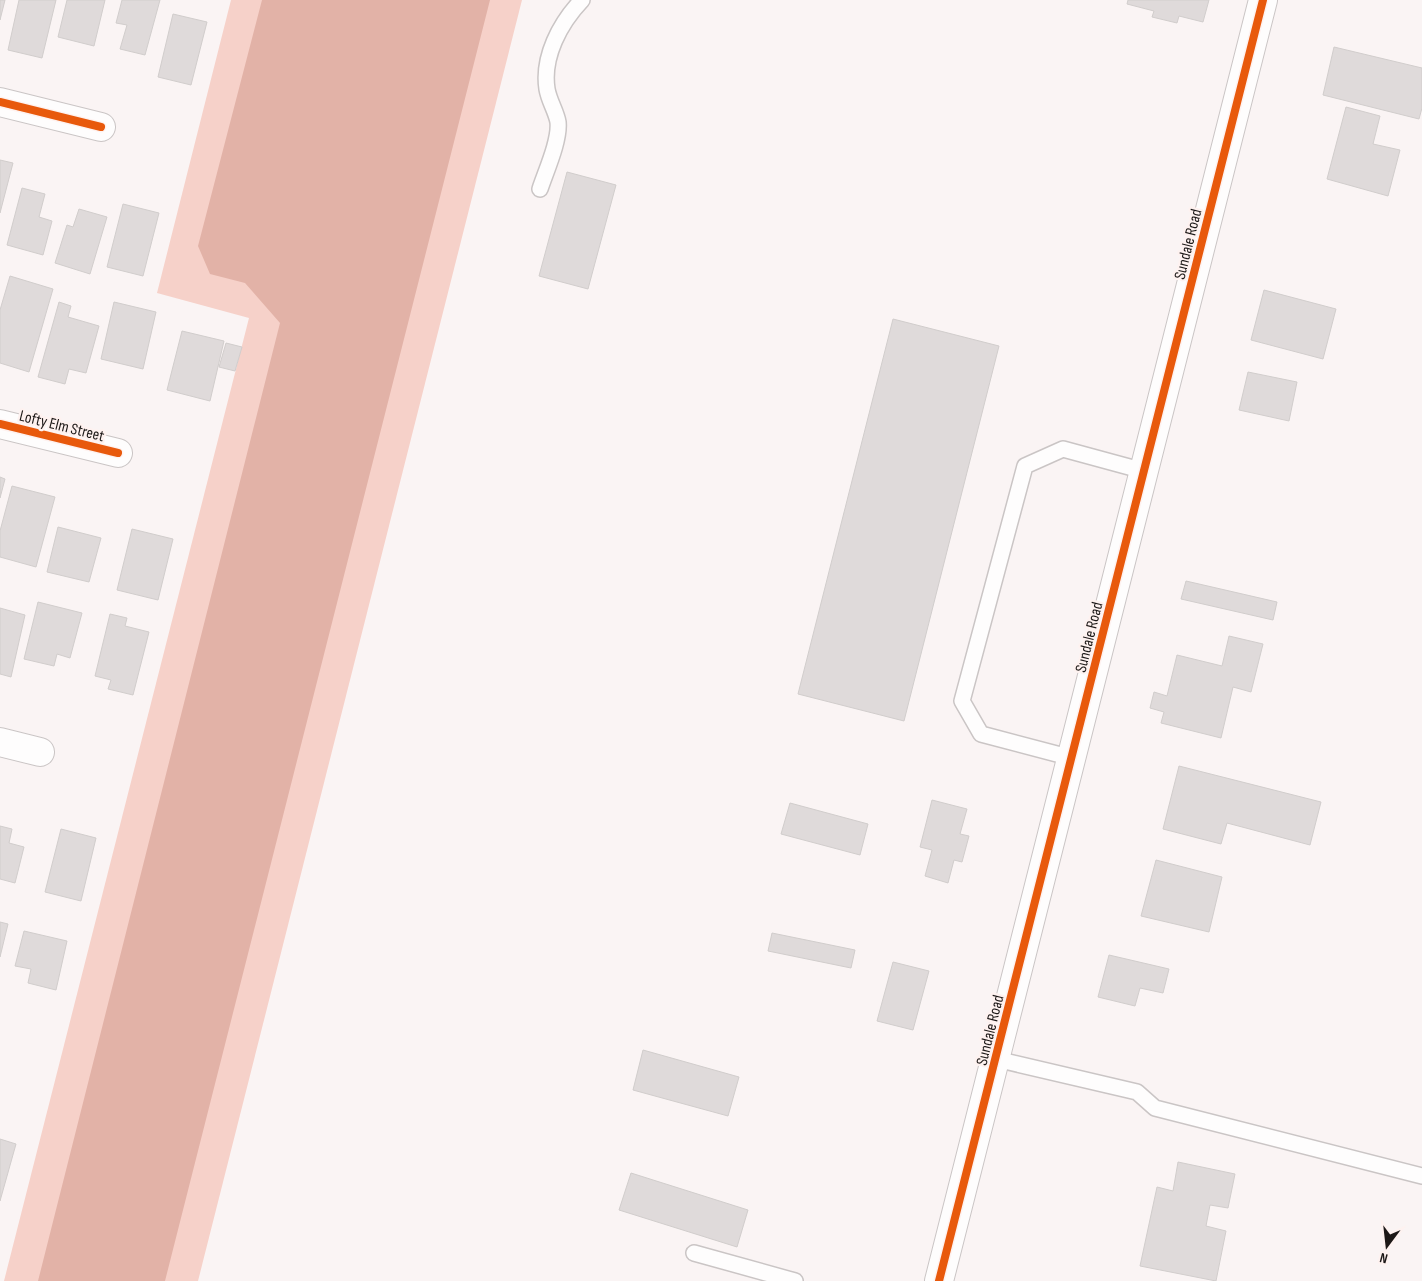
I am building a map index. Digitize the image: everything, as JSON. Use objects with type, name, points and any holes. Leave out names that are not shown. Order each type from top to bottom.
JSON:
[{"type":"street","name":"Sundale Road","points":[[940,1281],[1263,0]]},
{"type":"street","points":[[0,102],[101,127]]},
{"type":"street","name":"Lofty Elm Street","points":[[0,424],[118,453]]},
{"type":"street","points":[[0,742],[40,752]]},
{"type":"lane","points":[[540,189],[556,137],[558,122],[547,91],[548,58],[564,24],[582,0]]},
{"type":"lane","points":[[1072,758],[981,734],[962,701],[1025,466],[1063,449],[1144,471]]},
{"type":"lane","points":[[996,1059],[1137,1092],[1155,1108],[1422,1176]]},
{"type":"lane","points":[[694,1253],[795,1281]]},
{"type":"shaded area","points":[[231,0],[522,0],[198,1281],[4,1281],[249,318],[157,293]]},
{"type":"shaded area","points":[[262,0],[490,0],[165,1281],[38,1281],[280,323],[245,283],[210,274],[198,246]]},
{"type":"building","points":[[0,0],[5,0],[0,20]]},
{"type":"building","points":[[19,0],[56,0],[42,58],[8,50]]},
{"type":"building","points":[[67,0],[105,0],[94,46],[58,37]]},
{"type":"building","points":[[122,0],[160,0],[145,55],[120,49],[127,25],[116,23]]},
{"type":"building","points":[[1128,0],[1209,0],[1203,22],[1179,16],[1177,23],[1152,17],[1154,11],[1127,4]]},
{"type":"building","points":[[173,14],[207,22],[191,85],[158,77]]},
{"type":"building","points":[[1334,47],[1422,68],[1422,108],[1419,119],[1323,95]]},
{"type":"building","points":[[1346,107],[1380,116],[1373,144],[1400,150],[1388,196],[1327,179]]},
{"type":"building","points":[[0,160],[13,163],[0,213]]},
{"type":"building","points":[[567,172],[616,185],[588,289],[539,276]]},
{"type":"building","points":[[22,188],[45,194],[39,217],[52,221],[43,255],[7,245]]},
{"type":"building","points":[[123,204],[159,213],[143,276],[107,267]]},
{"type":"building","points":[[79,209],[107,217],[90,274],[55,263],[67,225],[73,227]]},
{"type":"building","points":[[10,276],[53,289],[29,372],[0,363],[0,310]]},
{"type":"building","points":[[1264,290],[1336,309],[1323,359],[1251,340]]},
{"type":"building","points":[[59,302],[71,306],[68,317],[99,326],[86,373],[69,369],[65,384],[38,377]]},
{"type":"building","points":[[114,302],[156,312],[143,369],[101,359]]},
{"type":"building","points":[[893,319],[999,346],[904,721],[798,694]]},
{"type":"building","points":[[182,331],[224,341],[210,401],[167,390]]},
{"type":"building","points":[[226,343],[242,347],[235,371],[219,367]]},
{"type":"building","points":[[1248,372],[1297,382],[1289,421],[1239,410]]},
{"type":"building","points":[[0,477],[5,479],[0,498]]},
{"type":"building","points":[[12,486],[55,497],[36,567],[0,557],[0,531]]},
{"type":"building","points":[[58,527],[101,538],[89,582],[47,572]]},
{"type":"building","points":[[132,529],[173,539],[158,600],[117,590]]},
{"type":"building","points":[[1186,581],[1277,602],[1273,620],[1181,599]]},
{"type":"building","points":[[38,602],[82,613],[70,658],[57,654],[54,666],[24,659]]},
{"type":"building","points":[[0,608],[25,615],[11,677],[0,674]]},
{"type":"building","points":[[110,614],[127,618],[125,626],[149,632],[133,695],[108,689],[111,680],[95,676]]},
{"type":"building","points":[[1229,636],[1263,644],[1251,692],[1233,687],[1221,738],[1161,723],[1164,712],[1150,708],[1154,692],[1167,696],[1177,655],[1222,666]]},
{"type":"building","points":[[1179,766],[1321,802],[1310,845],[1227,823],[1221,844],[1163,829]]},
{"type":"building","points":[[932,800],[967,809],[960,834],[969,836],[962,862],[954,860],[948,883],[925,876],[932,850],[920,847]]},
{"type":"building","points":[[790,803],[868,824],[860,855],[781,834]]},
{"type":"building","points":[[0,826],[12,829],[9,843],[24,847],[15,883],[0,879]]},
{"type":"building","points":[[61,829],[96,838],[81,901],[45,892]]},
{"type":"building","points":[[1156,860],[1222,877],[1209,932],[1141,916]]},
{"type":"building","points":[[0,922],[8,924],[0,957]]},
{"type":"building","points":[[24,931],[67,941],[56,990],[28,983],[31,969],[15,966]]},
{"type":"building","points":[[772,933],[855,950],[851,968],[768,951]]},
{"type":"building","points":[[1109,955],[1169,969],[1163,993],[1140,988],[1135,1006],[1098,997]]},
{"type":"building","points":[[893,962],[929,971],[913,1030],[877,1021]]},
{"type":"building","points":[[643,1050],[739,1077],[728,1116],[633,1090]]},
{"type":"building","points":[[0,1139],[16,1144],[0,1201]]},
{"type":"building","points":[[1178,1162],[1235,1174],[1228,1208],[1210,1205],[1206,1226],[1226,1231],[1216,1281],[1140,1266],[1157,1187],[1173,1191]]},
{"type":"building","points":[[631,1173],[748,1210],[737,1247],[619,1210]]},
{"type":"cycle path","points":[[939,1281],[1263,0]]},
{"type":"cycle path","points":[[0,102],[101,127]]},
{"type":"cycle path","points":[[0,424],[118,453]]}]
